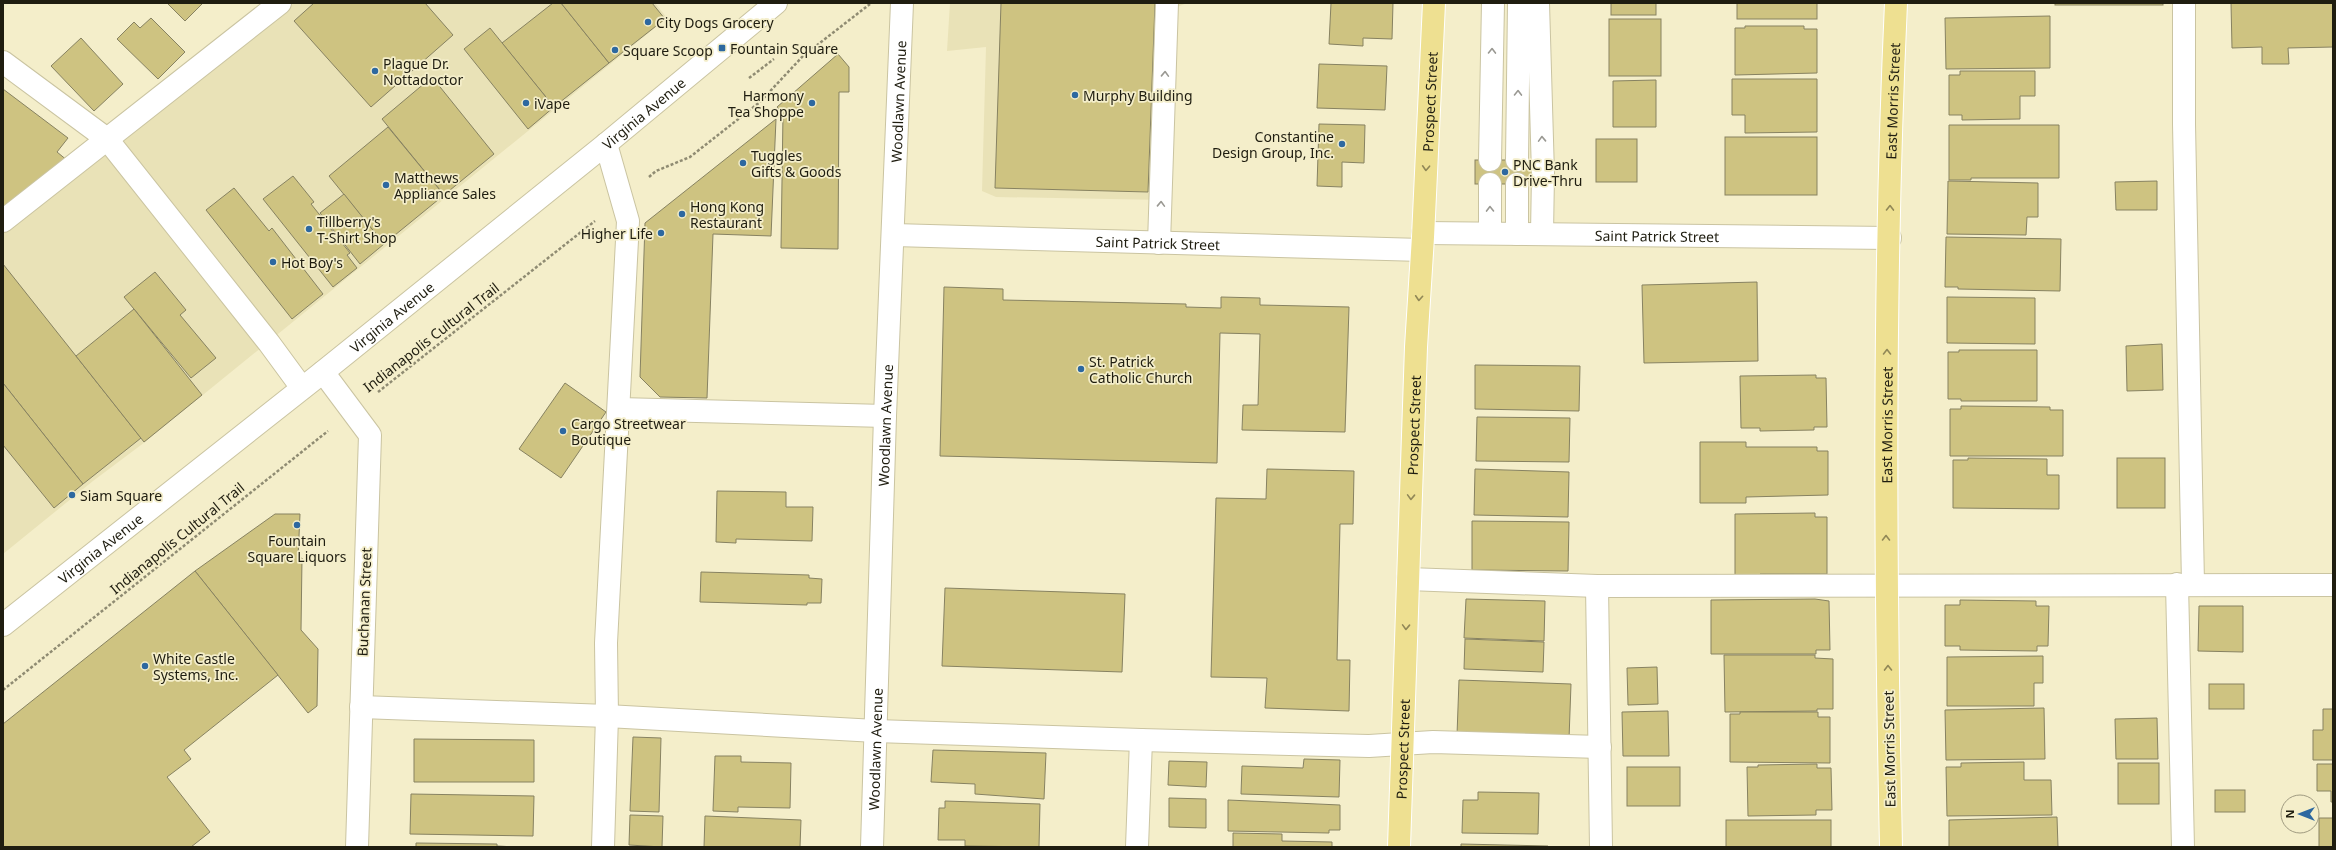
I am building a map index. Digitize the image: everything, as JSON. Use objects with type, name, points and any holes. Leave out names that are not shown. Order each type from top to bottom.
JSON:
[{"type":"main road","name":"Prospect Street","points":[[1399,847],[1416,347],[1423,242],[1434,3]]},
{"type":"main road","name":"East Morris Street","points":[[1892,847],[1886,586],[1890,238],[1896,3]]},
{"type":"street","points":[[3,221],[280,3]]},
{"type":"street","name":"Virginia Avenue","points":[[3,625],[323,372],[606,144],[776,3]]},
{"type":"street","name":"Woodlawn Avenue","points":[[872,847],[885,416],[894,235],[902,3]]},
{"type":"street","points":[[1160,243],[1167,3]]},
{"type":"street","points":[[1490,160],[1493,3]]},
{"type":"street","points":[[1517,160],[1518,3]]},
{"type":"street","points":[[1538,3],[1543,168],[1542,234]]},
{"type":"street","points":[[2183,847],[2185,584],[2184,3]]},
{"type":"street","points":[[3,62],[107,139],[269,343],[302,388]]},
{"type":"street","points":[[603,847],[608,716],[606,643],[628,221],[606,144]]},
{"type":"street","points":[[1490,184],[1490,233]]},
{"type":"street","points":[[1517,184],[1517,234]]},
{"type":"street","name":"Saint Patrick Street","points":[[894,235],[1160,243],[1423,242],[1490,233],[1890,238]]},
{"type":"street","name":"Buchanan Street","points":[[323,372],[370,435],[357,847]]},
{"type":"street","points":[[618,409],[885,416]]},
{"type":"street","points":[[1408,579],[1597,586],[2185,584],[2333,585]]},
{"type":"street","points":[[1597,586],[1601,847]]},
{"type":"street","points":[[361,707],[608,716],[876,731],[1141,740],[1370,746],[1432,742],[1600,747]]},
{"type":"street","points":[[1137,847],[1141,740]]},
{"type":"path","name":"Indianapolis Cultural Trail","points":[[3,690],[353,411],[622,200],[656,171],[690,157],[760,102],[802,56],[871,3]]},
{"type":"path","points":[[749,78],[774,59]]},
{"type":"shaded area","points":[[294,3],[655,3],[667,18],[145,442],[93,481],[3,554],[3,232]]},
{"type":"shaded area","name":"Murphy Building","points":[[950,3],[1187,3],[1172,9],[1165,200],[996,197],[982,191],[986,47],[947,51]]},
{"type":"building","points":[[167,3],[203,3],[185,21]]},
{"type":"building","name":"Plague Dr. Nottadoctor","points":[[314,3],[425,3],[453,35],[371,107],[294,21]]},
{"type":"building","points":[[553,3],[561,3],[609,63],[554,107],[502,43]]},
{"type":"building","points":[[561,3],[652,3],[665,19],[609,63]]},
{"type":"building","name":"Murphy Building","points":[[1001,3],[1155,3],[1148,192],[995,188]]},
{"type":"building","points":[[1331,3],[1393,3],[1392,39],[1363,38],[1363,46],[1329,44]]},
{"type":"building","points":[[1611,3],[1656,3],[1656,15],[1611,15]]},
{"type":"building","points":[[1737,3],[1817,3],[1817,19],[1737,19]]},
{"type":"building","points":[[2055,3],[2163,3],[2163,5],[2055,5]]},
{"type":"building","points":[[2231,3],[2333,3],[2333,47],[2288,48],[2289,64],[2262,64],[2262,47],[2232,48]]},
{"type":"building","points":[[2050,16],[2050,68],[1946,69],[1945,18]]},
{"type":"building","points":[[151,18],[185,52],[158,79],[117,39],[134,22],[140,28]]},
{"type":"building","points":[[1609,19],[1661,19],[1661,76],[1609,76]]},
{"type":"building","points":[[1745,26],[1804,26],[1804,29],[1817,29],[1817,73],[1735,75],[1735,28],[1745,28]]},
{"type":"building","points":[[490,28],[554,107],[528,129],[464,49]]},
{"type":"building","points":[[81,38],[123,84],[94,111],[51,66]]},
{"type":"building","points":[[838,54],[849,67],[849,92],[839,92],[838,249],[781,248],[783,114],[777,107]]},
{"type":"building","points":[[1319,64],[1387,66],[1385,110],[1317,108]]},
{"type":"building","points":[[1960,71],[2035,71],[2035,96],[2020,96],[2020,119],[1962,120],[1962,115],[1949,115],[1949,75],[1960,75]]},
{"type":"building","points":[[432,77],[494,154],[444,195],[382,119]]},
{"type":"building","points":[[1732,79],[1817,79],[1817,132],[1745,133],[1745,115],[1732,115]]},
{"type":"building","points":[[1656,80],[1656,127],[1613,127],[1613,81]]},
{"type":"building","points":[[3,89],[68,138],[57,152],[68,161],[3,209]]},
{"type":"building","points":[[776,119],[771,236],[713,234],[707,398],[660,397],[640,377],[645,223]]},
{"type":"building","name":"Constantine Design Group, Inc.","points":[[1319,124],[1365,125],[1364,163],[1342,162],[1342,187],[1317,186]]},
{"type":"building","points":[[1949,125],[2059,125],[2059,178],[1971,178],[1971,180],[1949,180]]},
{"type":"building","name":"Matthews Appliance Sales","points":[[388,127],[444,195],[384,244],[329,176]]},
{"type":"building","points":[[1725,137],[1817,137],[1817,195],[1725,195]]},
{"type":"building","points":[[1596,139],[1637,139],[1637,182],[1596,182]]},
{"type":"building","name":"PNC Bank Drive-Thru","points":[[1475,160],[1535,160],[1535,184],[1475,184]]},
{"type":"building","name":"Tillberry's T-Shirt Shop","points":[[293,176],[314,202],[311,204],[350,253],[347,255],[357,268],[333,287],[263,199]]},
{"type":"building","points":[[1948,181],[2038,183],[2038,217],[2027,217],[2026,235],[1947,234]]},
{"type":"building","points":[[2157,181],[2157,210],[2116,210],[2115,182]]},
{"type":"building","name":"Hot Boy's","points":[[234,188],[269,231],[272,228],[323,294],[292,319],[206,210]]},
{"type":"building","points":[[344,194],[384,244],[360,264],[320,213]]},
{"type":"building","points":[[1946,237],[2061,239],[2060,291],[1958,289],[1958,287],[1945,287]]},
{"type":"building","points":[[3,264],[141,438],[83,484],[3,383]]},
{"type":"building","points":[[155,272],[186,310],[180,315],[216,358],[191,378],[124,297]]},
{"type":"building","points":[[1757,282],[1758,361],[1644,363],[1642,285]]},
{"type":"building","name":"St. Patrick Catholic Church","points":[[944,287],[1003,289],[1003,300],[1186,304],[1186,307],[1221,308],[1221,297],[1260,298],[1260,305],[1349,307],[1345,432],[1242,430],[1243,405],[1258,405],[1260,334],[1220,333],[1217,463],[940,456]]},
{"type":"building","points":[[1947,297],[2035,298],[2035,344],[1947,343]]},
{"type":"building","points":[[134,309],[202,395],[144,442],[76,356]]},
{"type":"building","points":[[2162,344],[2163,390],[2127,391],[2126,346]]},
{"type":"building","points":[[1959,350],[2037,350],[2037,401],[1961,401],[1961,399],[1948,399],[1948,352],[1959,352]]},
{"type":"building","points":[[1475,365],[1580,366],[1579,411],[1475,409]]},
{"type":"building","points":[[1816,375],[1816,378],[1826,378],[1827,427],[1814,427],[1814,430],[1760,431],[1760,428],[1741,428],[1740,376]]},
{"type":"building","points":[[3,383],[83,484],[54,508],[3,445]]},
{"type":"building","name":"Cargo Streetwear Boutique","points":[[565,383],[606,412],[561,478],[519,449]]},
{"type":"building","points":[[1961,406],[2050,407],[2050,410],[2063,410],[2063,456],[1950,456],[1950,409],[1961,409]]},
{"type":"building","points":[[1477,417],[1570,418],[1569,462],[1476,461]]},
{"type":"building","points":[[1700,442],[1746,442],[1746,447],[1817,447],[1817,451],[1828,451],[1828,495],[1746,497],[1746,503],[1700,503]]},
{"type":"building","points":[[1968,458],[2047,459],[2047,475],[2059,475],[2059,509],[1953,508],[1953,460],[1968,460]]},
{"type":"building","points":[[2117,458],[2165,458],[2165,508],[2117,508]]},
{"type":"building","points":[[1267,469],[1354,471],[1353,524],[1340,524],[1337,660],[1350,660],[1349,711],[1265,708],[1267,678],[1211,677],[1216,498],[1266,499]]},
{"type":"building","points":[[1475,469],[1569,472],[1568,517],[1474,515]]},
{"type":"building","points":[[717,491],[786,492],[786,507],[813,507],[812,541],[736,539],[736,543],[716,542]]},
{"type":"building","points":[[1815,513],[1815,517],[1827,517],[1827,574],[1760,574],[1760,576],[1735,576],[1735,514]]},
{"type":"building","points":[[275,514],[300,514],[298,558],[302,558],[301,630],[318,649],[317,706],[308,713],[195,571]]},
{"type":"building","points":[[1472,521],[1569,522],[1568,571],[1472,570]]},
{"type":"building","points":[[195,571],[278,675],[184,750],[191,759],[167,777],[210,832],[191,847],[3,847],[3,724]]},
{"type":"building","points":[[701,572],[809,575],[809,578],[822,579],[821,603],[807,603],[807,605],[700,602]]},
{"type":"building","points":[[945,588],[1125,594],[1122,672],[942,666]]},
{"type":"building","points":[[1466,599],[1545,601],[1544,641],[1464,638]]},
{"type":"building","points":[[1815,599],[1829,601],[1830,650],[1816,650],[1816,654],[1711,654],[1711,600]]},
{"type":"building","points":[[1960,600],[2036,601],[2036,606],[2049,606],[2048,646],[2037,646],[2037,651],[1960,650],[1960,646],[1945,646],[1945,605],[1960,605]]},
{"type":"building","points":[[2199,606],[2243,606],[2243,652],[2198,651]]},
{"type":"building","points":[[1465,639],[1544,642],[1543,672],[1464,669]]},
{"type":"building","points":[[1724,655],[1815,655],[1815,658],[1833,659],[1833,709],[1817,709],[1817,711],[1725,712]]},
{"type":"building","points":[[2043,656],[2043,683],[2034,683],[2034,706],[1947,706],[1947,657]]},
{"type":"building","points":[[1657,667],[1658,704],[1628,705],[1627,668]]},
{"type":"building","points":[[1459,680],[1571,684],[1569,739],[1457,735]]},
{"type":"building","points":[[2209,684],[2244,684],[2244,709],[2209,709]]},
{"type":"building","points":[[2044,708],[2045,759],[1946,760],[1945,710]]},
{"type":"building","points":[[2323,709],[2333,709],[2333,760],[2313,760],[2313,730],[2323,730]]},
{"type":"building","points":[[1668,711],[1669,756],[1623,756],[1622,712]]},
{"type":"building","points":[[1740,712],[1818,712],[1818,717],[1830,717],[1830,763],[1730,762],[1730,714],[1740,714]]},
{"type":"building","points":[[2157,718],[2158,759],[2116,759],[2115,719]]},
{"type":"building","points":[[633,737],[661,738],[659,812],[630,811]]},
{"type":"building","points":[[414,739],[534,740],[534,782],[414,782]]},
{"type":"building","points":[[933,750],[1046,753],[1044,799],[975,794],[975,784],[931,782]]},
{"type":"building","points":[[715,756],[741,756],[741,762],[791,763],[790,808],[738,807],[738,812],[713,811]]},
{"type":"building","points":[[1304,759],[1340,760],[1339,797],[1241,794],[1242,766],[1303,768]]},
{"type":"building","points":[[1169,761],[1207,762],[1206,787],[1168,785]]},
{"type":"building","points":[[2024,762],[2024,780],[2051,780],[2052,815],[1947,816],[1946,767],[1961,767],[1961,763]]},
{"type":"building","points":[[2118,763],[2159,763],[2159,804],[2118,804]]},
{"type":"building","points":[[1817,764],[1817,768],[1831,768],[1832,810],[1816,810],[1816,815],[1748,816],[1747,767],[1758,767],[1758,765]]},
{"type":"building","points":[[2317,764],[2333,764],[2333,802],[2331,802],[2331,791],[2317,791]]},
{"type":"building","points":[[1627,767],[1680,767],[1680,806],[1627,806]]},
{"type":"building","points":[[2215,790],[2245,790],[2245,812],[2215,812]]},
{"type":"building","points":[[1478,792],[1539,793],[1538,834],[1462,833],[1463,800],[1478,800]]},
{"type":"building","points":[[411,794],[534,796],[533,836],[410,834]]},
{"type":"building","points":[[1169,798],[1206,799],[1206,828],[1169,827]]},
{"type":"building","points":[[1228,800],[1340,805],[1340,830],[1329,830],[1329,833],[1228,831]]},
{"type":"building","points":[[945,801],[1040,804],[1039,847],[965,846],[965,840],[938,840],[939,808],[945,808]]},
{"type":"building","points":[[630,815],[663,816],[662,847],[629,845]]},
{"type":"building","points":[[705,816],[801,820],[800,847],[704,847]]},
{"type":"building","points":[[2057,817],[2058,847],[1949,847],[1949,820]]},
{"type":"building","points":[[2320,818],[2333,818],[2333,847],[2319,847]]},
{"type":"building","points":[[1726,820],[1831,820],[1831,847],[1726,847]]},
{"type":"building","points":[[1233,833],[1282,834],[1282,841],[1332,842],[1332,847],[1233,847]]},
{"type":"building","points":[[416,843],[497,844],[497,846],[516,847],[416,847]]},
{"type":"building","points":[[1461,844],[1548,846],[1548,847],[1461,847]]},
{"type":"place","name":"City Dogs Grocery","points":[[648,22]]},
{"type":"place","name":"Fountain Square","points":[[722,48]]},
{"type":"place","name":"Square Scoop","points":[[615,50]]},
{"type":"place","name":"Plague Dr. Nottadoctor","points":[[375,71]]},
{"type":"place","name":"Murphy Building","points":[[1075,95]]},
{"type":"place","name":"iVape","points":[[526,103]]},
{"type":"place","name":"Harmony Tea Shoppe","points":[[812,103]]},
{"type":"place","name":"Constantine Design Group, Inc.","points":[[1342,144]]},
{"type":"place","name":"Tuggles Gifts & Goods","points":[[743,163]]},
{"type":"place","name":"PNC Bank Drive-Thru","points":[[1505,172]]},
{"type":"place","name":"Matthews Appliance Sales","points":[[386,185]]},
{"type":"place","name":"Hong Kong Restaurant","points":[[682,214]]},
{"type":"place","name":"Tillberry's T-Shirt Shop","points":[[309,229]]},
{"type":"place","name":"Higher Life","points":[[661,233]]},
{"type":"place","name":"Hot Boy's","points":[[273,262]]},
{"type":"place","name":"St. Patrick Catholic Church","points":[[1081,369]]},
{"type":"place","name":"Cargo Streetwear Boutique","points":[[563,431]]},
{"type":"place","name":"Siam Square","points":[[72,495]]},
{"type":"place","name":"Fountain Square Liquors","points":[[297,525]]},
{"type":"place","name":"White Castle Systems, Inc.","points":[[145,666]]}]
